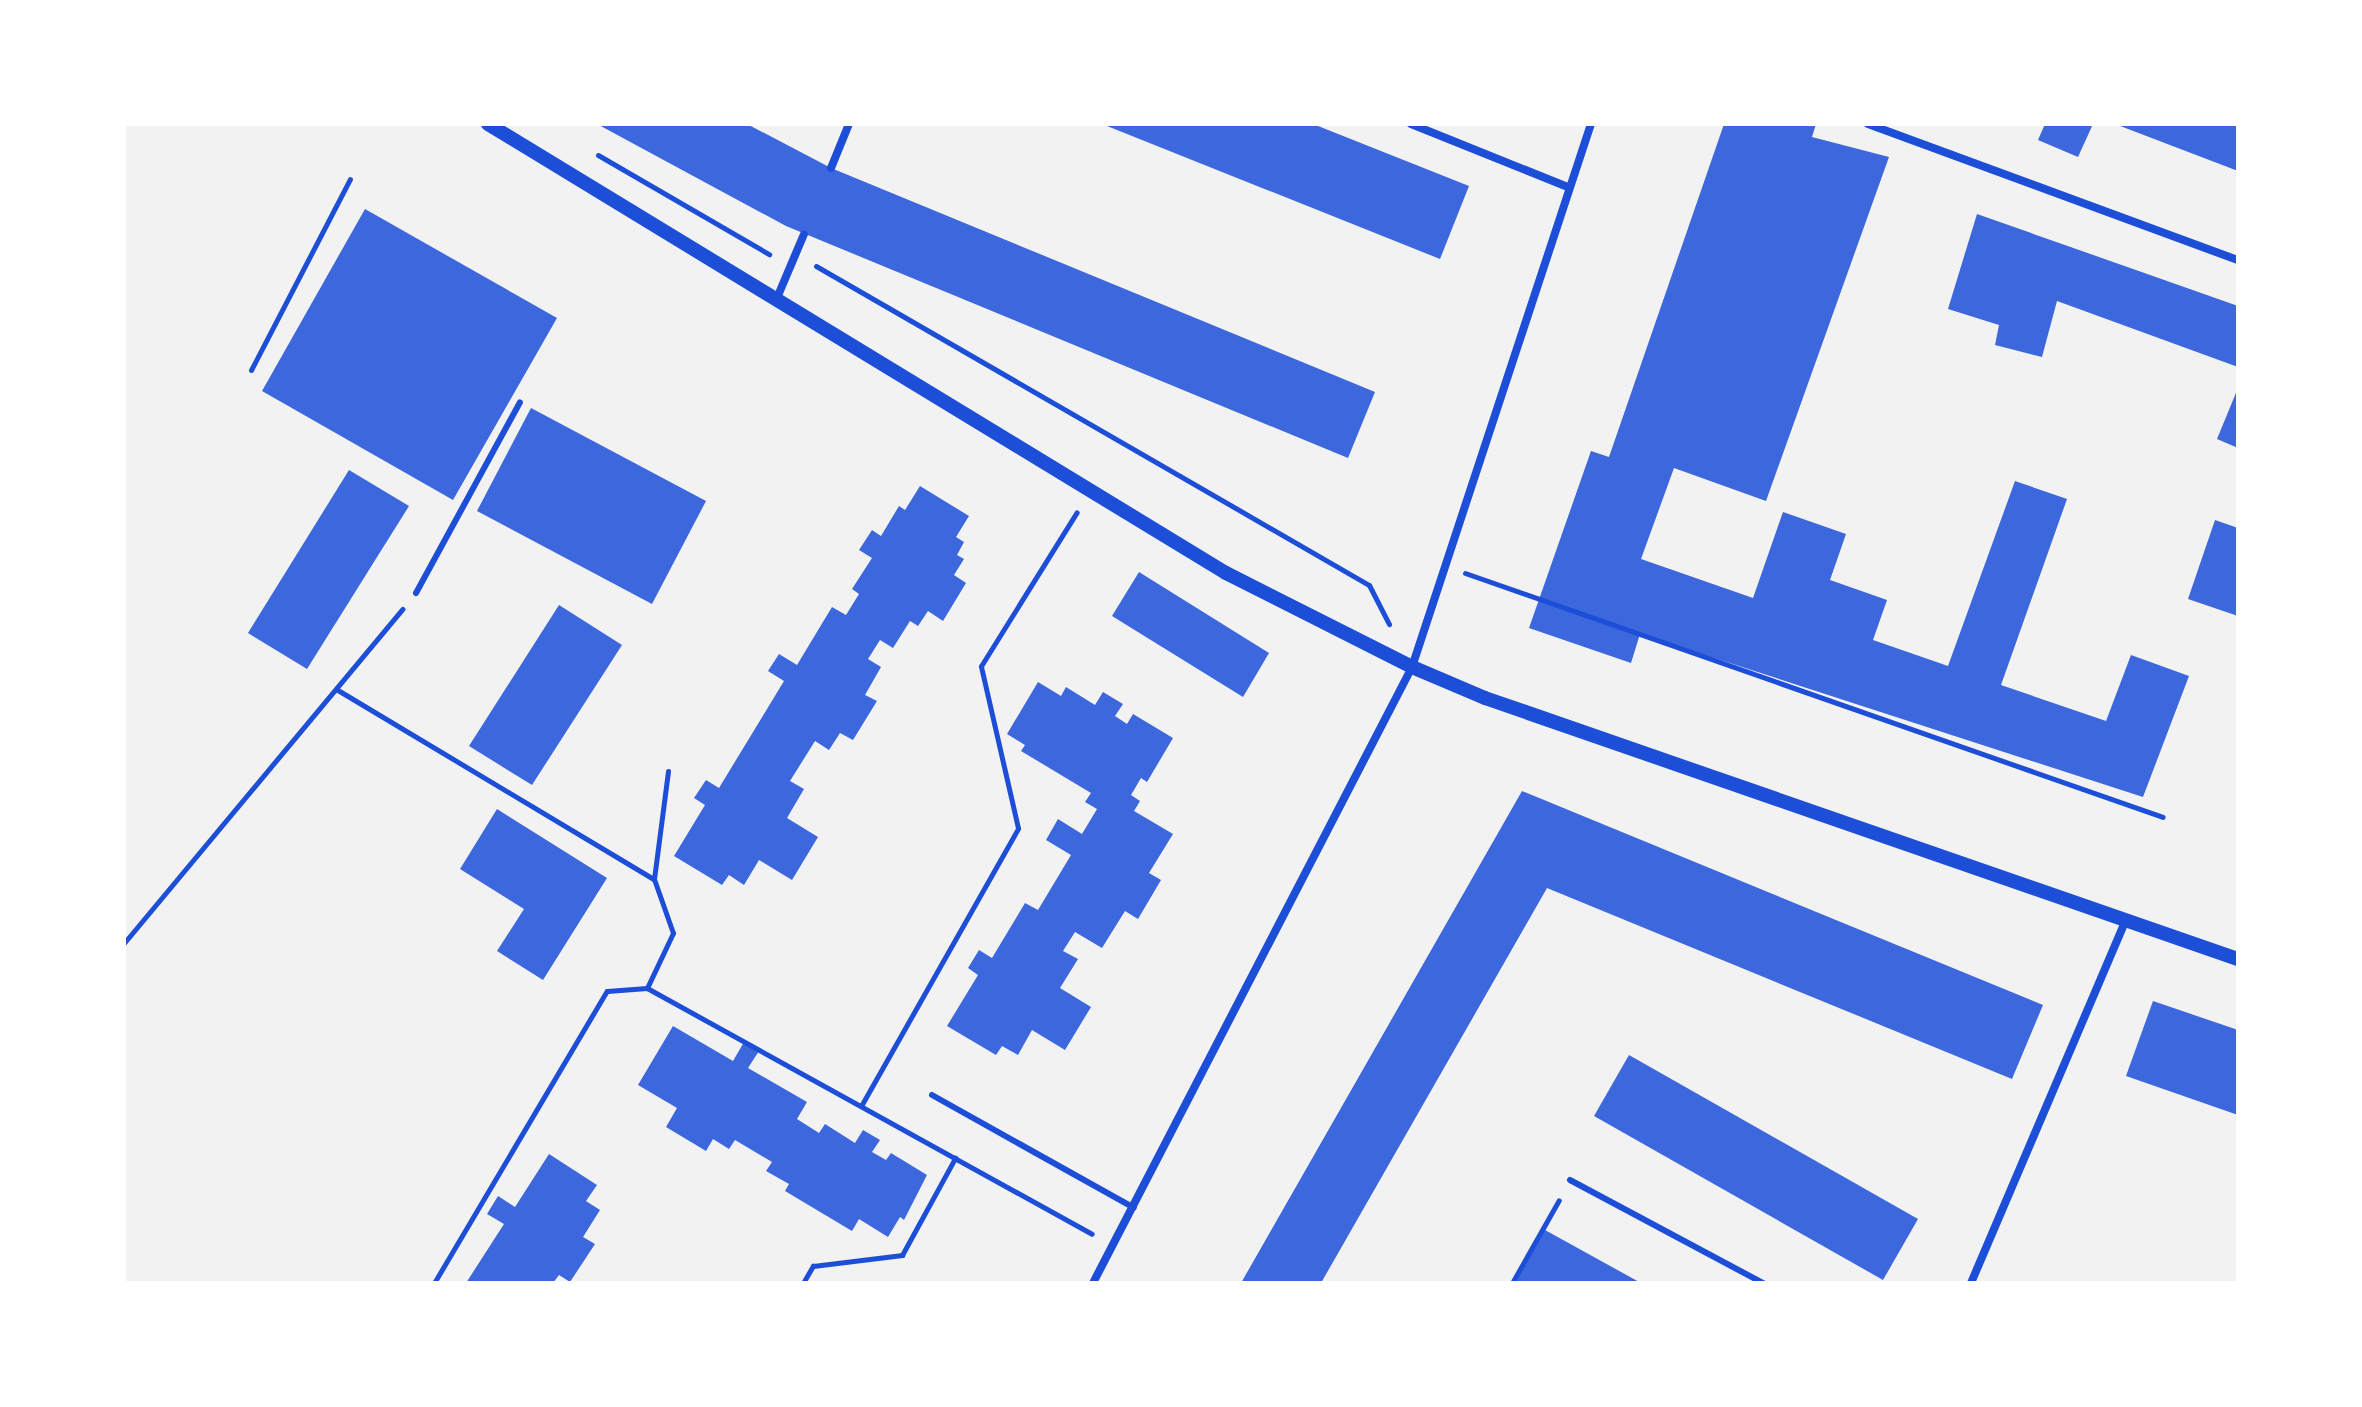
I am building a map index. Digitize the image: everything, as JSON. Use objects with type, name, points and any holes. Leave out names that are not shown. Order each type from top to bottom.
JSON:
[{"type":"street","points":[[488,124],[1226,573],[1412,667],[1485,698],[2238,959]]},
{"type":"street","points":[[831,168],[849,124]]},
{"type":"street","points":[[1411,124],[1568,187]]},
{"type":"street","points":[[1093,1283],[1412,667],[1591,124]]},
{"type":"street","points":[[1868,124],[2238,260]]},
{"type":"street","points":[[777,298],[804,234]]},
{"type":"street","points":[[1971,1283],[2125,922]]},
{"type":"lane","points":[[416,593],[520,402]]},
{"type":"lane","points":[[932,1095],[1134,1208]]},
{"type":"lane","points":[[1570,1180],[1763,1283]]},
{"type":"path","points":[[584,147],[770,254],[796,254],[1369,585],[1412,667]]},
{"type":"path","points":[[251,370],[350,179]]},
{"type":"path","points":[[861,1106],[1018,828],[981,666],[1090,491]]},
{"type":"path","points":[[1446,566],[2163,817]]},
{"type":"path","points":[[124,943],[416,593]]},
{"type":"path","points":[[336,689],[654,879]]},
{"type":"path","points":[[647,988],[673,933],[654,879],[668,771]]},
{"type":"path","points":[[434,1283],[607,991],[647,988],[1114,1246]]},
{"type":"path","points":[[803,1283],[813,1266],[902,1255],[955,1158]]},
{"type":"path","points":[[1512,1283],[1570,1180]]},
{"type":"building","points":[[597,124],[747,124],[831,168],[1375,392],[1348,458],[786,226]]},
{"type":"building","points":[[1102,124],[1313,124],[1469,186],[1440,259]]},
{"type":"building","points":[[1724,124],[1816,124],[1812,137],[1889,157],[1766,501],[1674,468],[1641,559],[1753,598],[1783,512],[1846,534],[1830,580],[1887,600],[1873,640],[1948,666],[2015,481],[2067,499],[2001,685],[2106,721],[2131,655],[2189,676],[2143,797],[1640,634],[1631,663],[1529,628],[1591,451],[1609,457]]},
{"type":"building","points":[[2045,124],[2093,124],[2078,157],[2038,140]]},
{"type":"building","points":[[2115,124],[2238,124],[2238,171]]},
{"type":"building","points":[[365,209],[557,318],[453,500],[262,391]]},
{"type":"building","points":[[1977,214],[2238,306],[2238,367],[2057,301],[2042,357],[1995,345],[1999,325],[1948,309]]},
{"type":"building","points":[[2238,388],[2238,448],[2217,439]]},
{"type":"building","points":[[531,408],[706,501],[652,604],[477,511]]},
{"type":"building","points":[[349,470],[409,506],[307,669],[248,633]]},
{"type":"building","points":[[920,486],[969,516],[956,537],[964,542],[957,555],[964,559],[954,575],[966,583],[943,621],[928,611],[918,626],[910,621],[893,648],[880,640],[868,659],[881,667],[865,695],[877,701],[853,740],[840,733],[829,750],[815,741],[790,781],[804,789],[787,818],[818,837],[792,880],[759,860],[744,885],[729,875],[722,885],[674,856],[705,805],[694,798],[706,780],[719,788],[784,681],[768,671],[779,654],[797,665],[832,607],[846,615],[859,594],[852,589],[872,558],[859,550],[872,530],[881,536],[899,506],[905,510]]},
{"type":"building","points":[[2215,520],[2238,528],[2238,616],[2188,599]]},
{"type":"building","points":[[1139,572],[1269,653],[1243,697],[1112,616]]},
{"type":"building","points":[[559,605],[622,645],[532,785],[469,746]]},
{"type":"building","points":[[1038,682],[1061,696],[1066,687],[1095,705],[1103,692],[1123,704],[1115,716],[1127,724],[1133,714],[1173,738],[1147,782],[1141,778],[1131,795],[1140,801],[1134,811],[1173,834],[1149,873],[1161,880],[1138,919],[1125,911],[1102,948],[1075,932],[1063,951],[1078,959],[1060,988],[1091,1007],[1065,1050],[1032,1030],[1018,1055],[1002,1046],[996,1055],[947,1026],[978,975],[968,968],[979,950],[992,958],[1025,903],[1038,910],[1071,855],[1046,840],[1058,819],[1082,834],[1097,809],[1085,802],[1091,793],[1021,751],[1025,745],[1007,734]]},
{"type":"building","points":[[1522,791],[2043,1005],[2012,1079],[1547,888],[1321,1283],[1241,1283]]},
{"type":"building","points":[[497,809],[607,878],[543,980],[497,951],[524,909],[460,869]]},
{"type":"building","points":[[2153,1001],[2238,1030],[2238,1115],[2126,1076]]},
{"type":"building","points":[[673,1026],[733,1061],[744,1042],[759,1051],[748,1068],[807,1102],[797,1119],[819,1133],[825,1124],[855,1143],[863,1130],[880,1140],[872,1152],[886,1160],[891,1153],[927,1175],[904,1220],[900,1217],[888,1237],[859,1219],[852,1231],[785,1191],[789,1184],[766,1171],[772,1162],[735,1140],[729,1149],[713,1139],[706,1151],[666,1127],[677,1108],[638,1085]]},
{"type":"building","points":[[1629,1055],[1918,1219],[1883,1280],[1594,1116]]},
{"type":"building","points":[[549,1154],[597,1185],[586,1201],[600,1210],[583,1237],[595,1244],[570,1282],[559,1275],[553,1283],[466,1283],[504,1224],[487,1214],[498,1196],[515,1207]]},
{"type":"building","points":[[1545,1230],[1641,1283],[1515,1283]]}]
